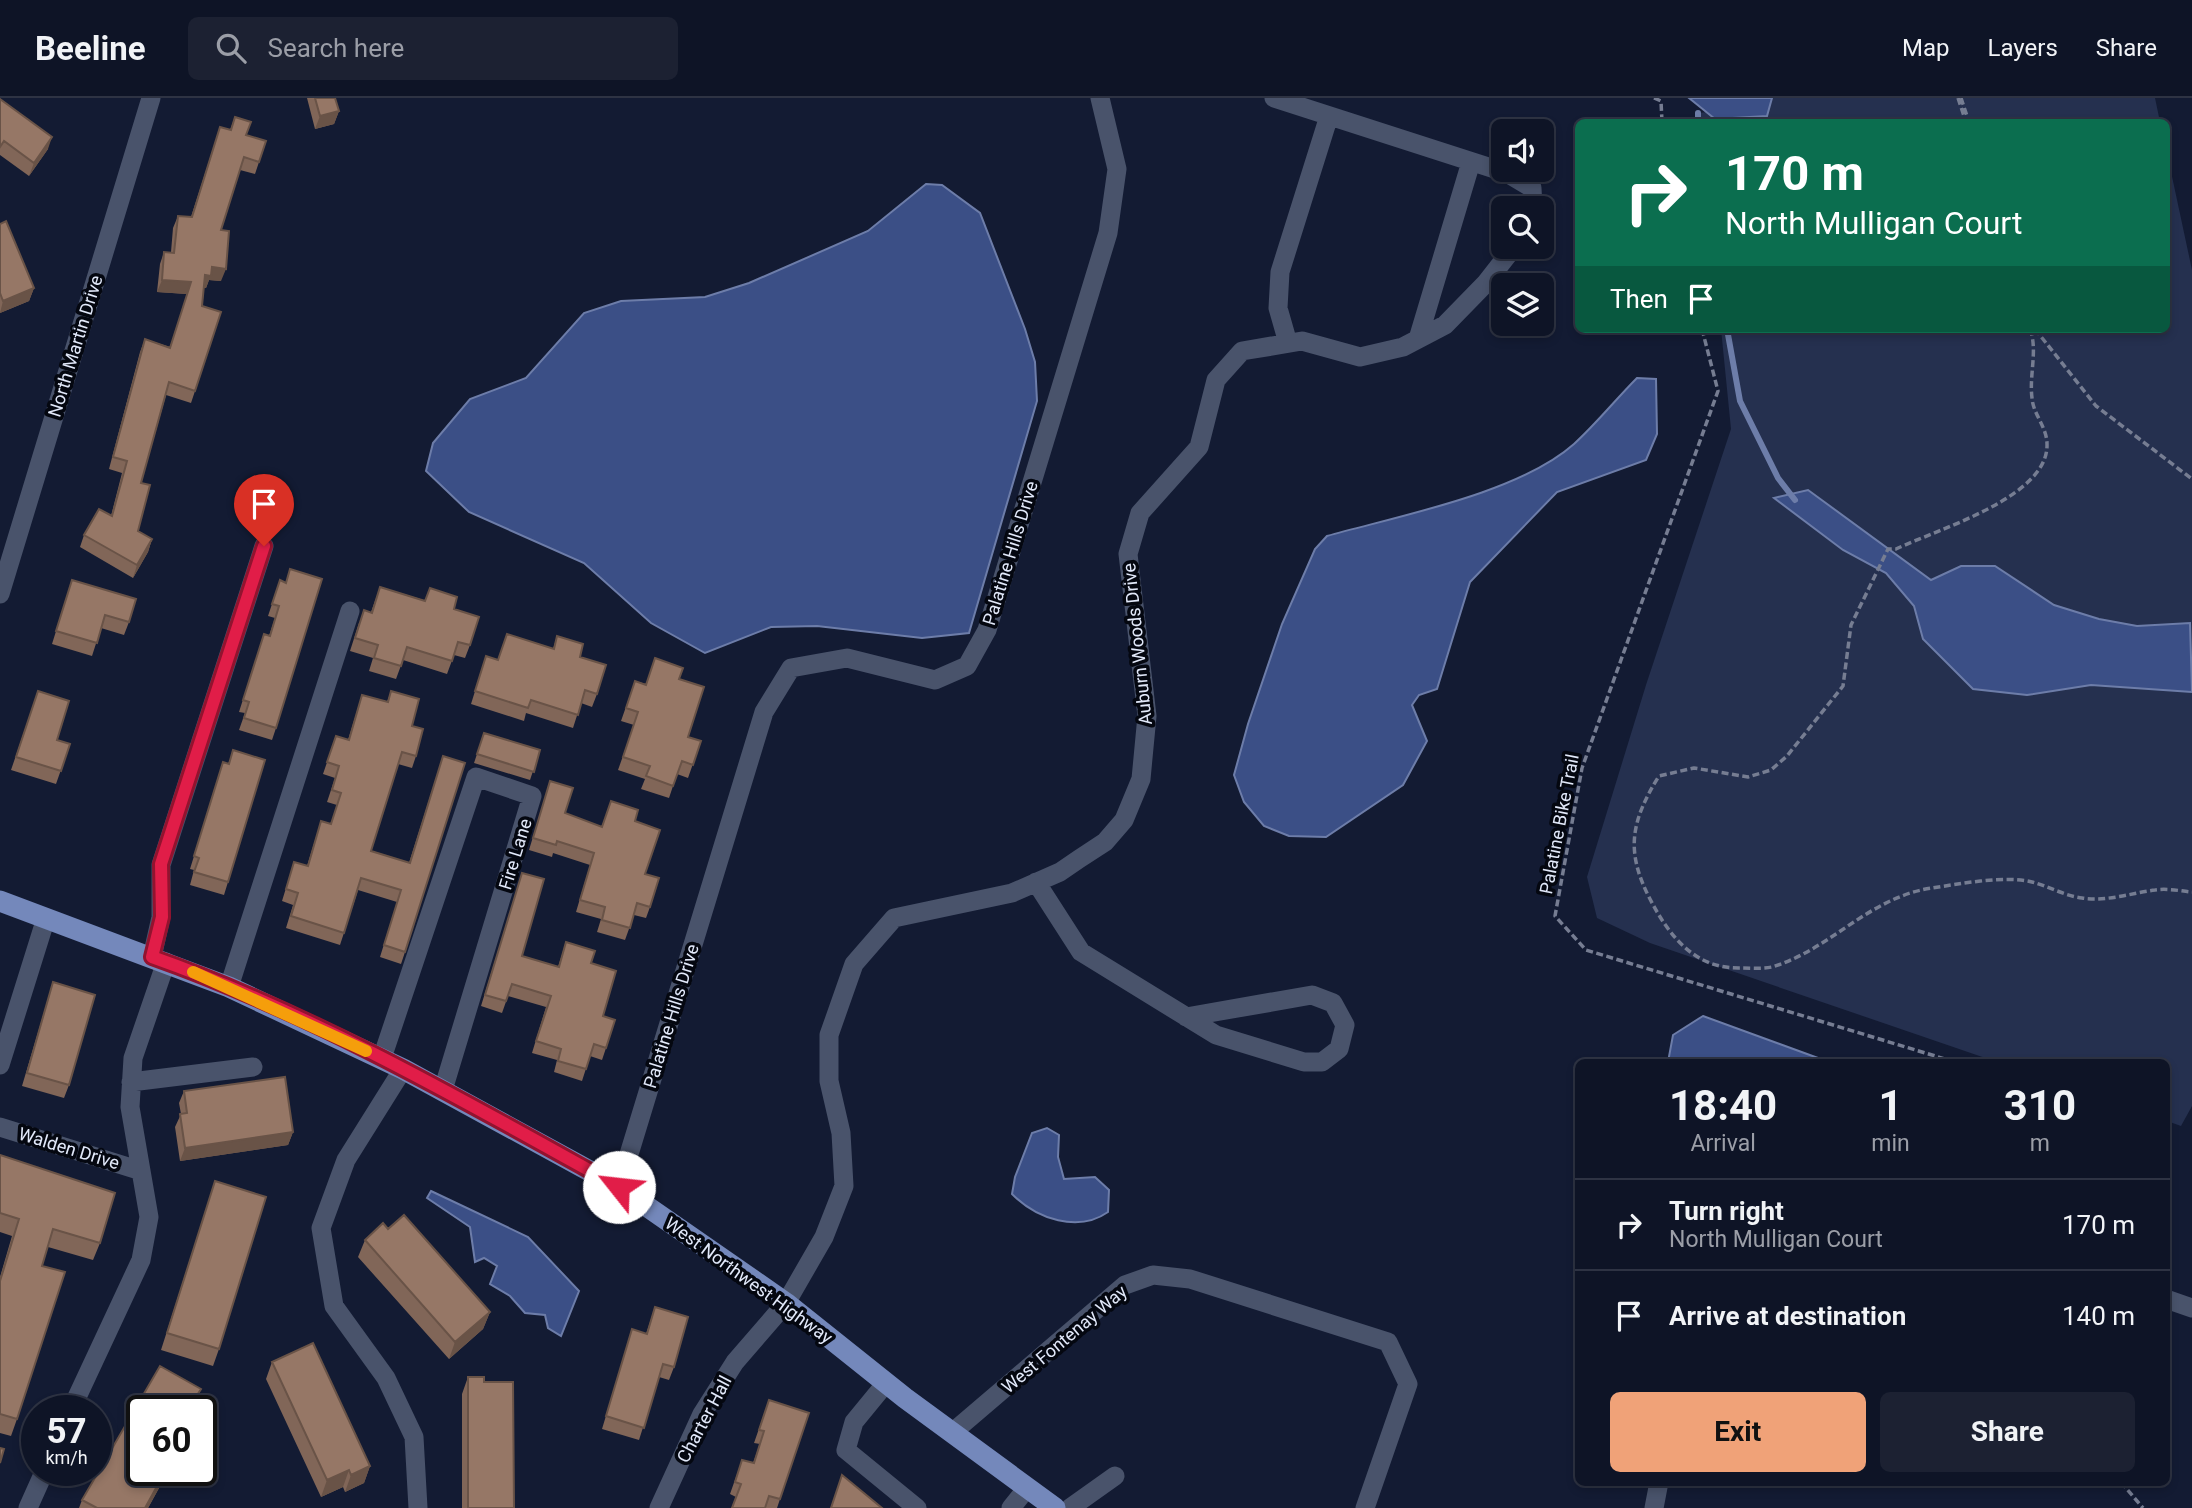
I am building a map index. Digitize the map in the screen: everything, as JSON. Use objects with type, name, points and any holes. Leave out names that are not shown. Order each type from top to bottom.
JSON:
[{"type":"main road","name":"West Northwest Highway","points":[[0,901],[229,986],[382,1058],[619,1187],[786,1303],[886,1383],[1055,1508]]},
{"type":"street","name":"North Martin Drive","points":[[0,594],[150,98]]},
{"type":"street","name":"Palatine Hills Drive","points":[[619,1187],[764,712],[791,668],[846,658],[935,680],[967,666],[987,630],[1108,233],[1117,169],[1100,98]]},
{"type":"street","points":[[1274,98],[1507,173],[1532,188],[1532,196]]},
{"type":"street","points":[[1289,343],[1278,308],[1280,272],[1329,116]]},
{"type":"street","points":[[1418,339],[1471,162]]},
{"type":"street","name":"Auburn Woods Drive","points":[[786,1303],[824,1237],[844,1186],[841,1133],[830,1081],[830,1035],[854,964],[894,918],[1012,893],[1060,872],[1105,842],[1124,820],[1141,779],[1147,716],[1128,554],[1140,513],[1199,447],[1216,380],[1242,351],[1302,341],[1360,357],[1403,347],[1445,325],[1485,284],[1505,259]]},
{"type":"street","points":[[78,1395],[141,1261],[149,1217],[138,1170],[130,1107],[131,1082],[133,1058],[159,960],[162,917],[161,864],[264,546]]},
{"type":"street","points":[[229,986],[349,611]]},
{"type":"street","name":"Fire Lane","points":[[382,1058],[476,778],[532,796],[443,1090]]},
{"type":"street","points":[[1035,883],[1081,952],[1186,1017],[1216,1035],[1304,1062],[1322,1062],[1339,1049],[1345,1025],[1333,1003],[1312,995],[1186,1017]]},
{"type":"street","points":[[0,1065],[46,918]]},
{"type":"street","points":[[131,1082],[253,1067]]},
{"type":"street","points":[[403,1069],[346,1160],[321,1228],[334,1306],[386,1378],[414,1437],[418,1508]]},
{"type":"street","name":"Walden Drive","points":[[0,1127],[138,1170]]},
{"type":"street","name":"West Fontenay Way","points":[[953,1432],[1125,1285],[1153,1275],[1190,1279],[1388,1342],[1408,1384],[1365,1508]]},
{"type":"street","points":[[2170,1300],[2192,1308]]},
{"type":"street","name":"Charter Hall","points":[[659,1508],[702,1414],[735,1362],[786,1303]]},
{"type":"street","points":[[886,1383],[854,1422],[845,1450],[917,1508]]},
{"type":"street","points":[[1070,1508],[1115,1476]]},
{"type":"street","points":[[28,1508],[38,1486]]},
{"type":"street","points":[[1654,1508],[1658,1486]]},
{"type":"street","points":[[1011,1508],[1027,1488]]},
{"type":"path","points":[[1654,98],[1661,101],[1662,119]]},
{"type":"path","points":[[1960,98],[1966,119]]},
{"type":"path","name":"Palatine Bike Trail","points":[[1703,333],[1718,391],[1582,768],[1555,916],[1586,950],[1945,1059]]},
{"type":"path","points":[[2033,333],[2035,341],[2032,401],[2045,429],[2048,445],[2041,471],[2015,496],[1896,549],[1888,549],[1852,625],[1843,686],[1787,756],[1771,770],[1748,777],[1693,768],[1659,776],[1644,801],[1632,841],[1637,875],[1659,916],[1678,942],[1699,960],[1723,968],[1770,967],[1805,951],[1893,897],[1928,888],[1968,883],[2029,881],[2082,898],[2113,897],[2159,889],[2192,892]]},
{"type":"path","points":[[2035,333],[2096,406],[2192,479]]},
{"type":"path","points":[[2125,1486],[2143,1508]]},
{"type":"shaded area","points":[[1689,98],[1772,98],[1767,116],[1715,119]]},
{"type":"shaded area","points":[[1755,98],[2155,98],[2159,119],[1698,119],[1698,113],[1727,110]]},
{"type":"shaded area","points":[[2170,167],[2192,270],[2192,1106],[2181,1126],[2170,1122],[2170,1059],[1988,1059],[1650,943],[1597,918],[1587,877],[1646,685],[1731,429],[1721,333],[2170,333]]},
{"type":"shaded area","points":[[926,184],[942,185],[980,213],[1035,362],[1037,401],[969,633],[922,638],[817,626],[771,627],[705,653],[651,623],[584,563],[469,512],[426,471],[433,443],[470,399],[526,378],[584,313],[621,301],[705,297],[749,283],[868,231]]},
{"type":"shaded area","points":[[1637,378],[1656,379],[1657,434],[1646,460],[1557,492],[1470,582],[1437,689],[1419,695],[1412,705],[1427,741],[1403,785],[1326,837],[1289,836],[1264,826],[1244,802],[1234,775],[1248,724],[1282,624],[1315,549],[1327,536],[1456,501],[1522,476],[1551,461],[1574,444]]},
{"type":"shaded area","points":[[1808,490],[1931,580],[1961,566],[1995,566],[2054,605],[2099,619],[2137,626],[2190,623],[2192,692],[2091,685],[2027,695],[1973,689],[1923,639],[1914,606],[1886,573],[1843,550],[1774,498]]},
{"type":"shaded area","points":[[1703,1016],[1821,1059],[1669,1059],[1673,1035]]},
{"type":"shaded area","points":[[1047,1128],[1059,1135],[1058,1157],[1064,1179],[1095,1177],[1109,1190],[1108,1212],[1084,1222],[1058,1220],[1033,1210],[1012,1194],[1015,1177],[1032,1133]]},
{"type":"shaded area","points":[[431,1191],[528,1237],[579,1291],[561,1336],[548,1328],[545,1315],[525,1313],[510,1296],[490,1284],[497,1266],[484,1258],[475,1262],[470,1227],[427,1198]]},
{"type":"building","points":[[315,98],[335,98],[339,111],[320,116]]},
{"type":"building","points":[[0,99],[52,137],[34,163],[4,141],[0,147]]},
{"type":"building","points":[[235,117],[251,122],[246,135],[266,141],[259,162],[244,157],[221,230],[229,231],[226,269],[212,267],[211,276],[205,275],[202,306],[221,312],[195,391],[169,382],[141,483],[150,485],[138,531],[152,539],[137,565],[84,535],[99,509],[112,516],[127,461],[113,457],[145,339],[170,348],[191,282],[162,280],[164,252],[174,253],[178,216],[192,217],[220,127],[231,130]]},
{"type":"building","points":[[6,221],[34,288],[3,301],[0,293],[0,224]]},
{"type":"building","points":[[290,569],[322,579],[276,728],[244,718],[249,702],[243,700],[264,634],[270,636],[279,606],[272,604],[280,580],[286,583]]},
{"type":"building","points":[[72,580],[136,599],[129,622],[105,615],[97,643],[56,631]]},
{"type":"building","points":[[380,587],[425,601],[430,588],[457,597],[454,609],[479,617],[470,645],[458,642],[452,661],[407,647],[401,666],[374,658],[378,645],[355,638],[364,610],[372,613]]},
{"type":"building","points":[[507,634],[554,649],[557,636],[583,644],[580,657],[606,665],[597,694],[585,690],[578,715],[531,700],[528,708],[475,691],[486,656],[498,660]]},
{"type":"building","points":[[655,658],[683,668],[679,679],[704,687],[688,737],[701,741],[693,765],[682,761],[673,786],[646,776],[650,766],[623,757],[638,712],[626,708],[635,681],[646,685]]},
{"type":"building","points":[[38,691],[69,701],[57,740],[70,744],[61,771],[16,757]]},
{"type":"building","points":[[391,691],[419,699],[412,726],[423,729],[416,756],[402,752],[371,851],[410,863],[443,756],[465,763],[405,952],[384,945],[401,890],[361,878],[344,933],[291,916],[298,893],[286,889],[294,862],[308,866],[321,821],[331,824],[341,793],[332,790],[339,766],[327,762],[336,736],[349,740],[362,695],[388,702]]},
{"type":"building","points":[[484,733],[540,750],[534,772],[477,754]]},
{"type":"building","points":[[233,750],[265,760],[228,882],[194,872],[199,858],[194,856],[223,762],[229,764]]},
{"type":"building","points":[[550,781],[573,788],[565,813],[602,827],[611,801],[638,810],[635,821],[660,830],[645,874],[659,878],[650,907],[637,903],[630,928],[602,920],[605,907],[580,900],[594,853],[557,841],[556,845],[533,838]]},
{"type":"building","points":[[522,873],[544,879],[522,956],[559,967],[566,942],[595,951],[591,963],[616,971],[603,1016],[615,1020],[606,1048],[594,1044],[586,1069],[558,1061],[561,1049],[536,1041],[551,996],[512,984],[506,1001],[485,995]]},
{"type":"building","points":[[53,982],[95,995],[69,1085],[27,1073]]},
{"type":"building","points":[[285,1077],[293,1132],[185,1148],[180,1114],[187,1113],[184,1091]]},
{"type":"building","points":[[0,1155],[115,1193],[100,1243],[53,1229],[42,1266],[65,1272],[25,1395],[21,1395],[17,1419],[0,1414],[0,1281],[19,1219],[0,1213]]},
{"type":"building","points":[[215,1181],[266,1197],[219,1349],[167,1333]]},
{"type":"building","points":[[404,1215],[490,1312],[455,1342],[365,1240],[383,1223],[388,1229]]},
{"type":"building","points":[[655,1307],[688,1317],[674,1367],[663,1364],[644,1428],[606,1416],[632,1329],[647,1334]]},
{"type":"building","points":[[313,1343],[370,1466],[351,1475],[349,1470],[327,1480],[272,1362]]},
{"type":"building","points":[[160,1366],[201,1389],[197,1395],[143,1395]]},
{"type":"building","points":[[468,1377],[484,1377],[484,1382],[513,1382],[514,1508],[468,1508]]},
{"type":"building","points":[[769,1400],[809,1413],[780,1499],[769,1496],[765,1508],[732,1508],[741,1484],[735,1482],[742,1460],[754,1463],[764,1431],[759,1430]]},
{"type":"building","points":[[126,1424],[126,1486],[157,1486],[145,1508],[97,1508],[82,1500],[90,1486],[112,1486],[112,1448]]},
{"type":"building","points":[[842,1475],[882,1508],[831,1508]]},
{"type":"waterway","points":[[1698,113],[1698,119]]},
{"type":"waterway","points":[[1728,333],[1740,401],[1778,478],[1795,500]]},
{"type":"slow traffic","points":[[193,972],[229,986],[366,1051]]},
{"type":"route","points":[[264,546],[161,864],[162,917],[152,957],[229,986],[382,1058],[619,1187]]}]
